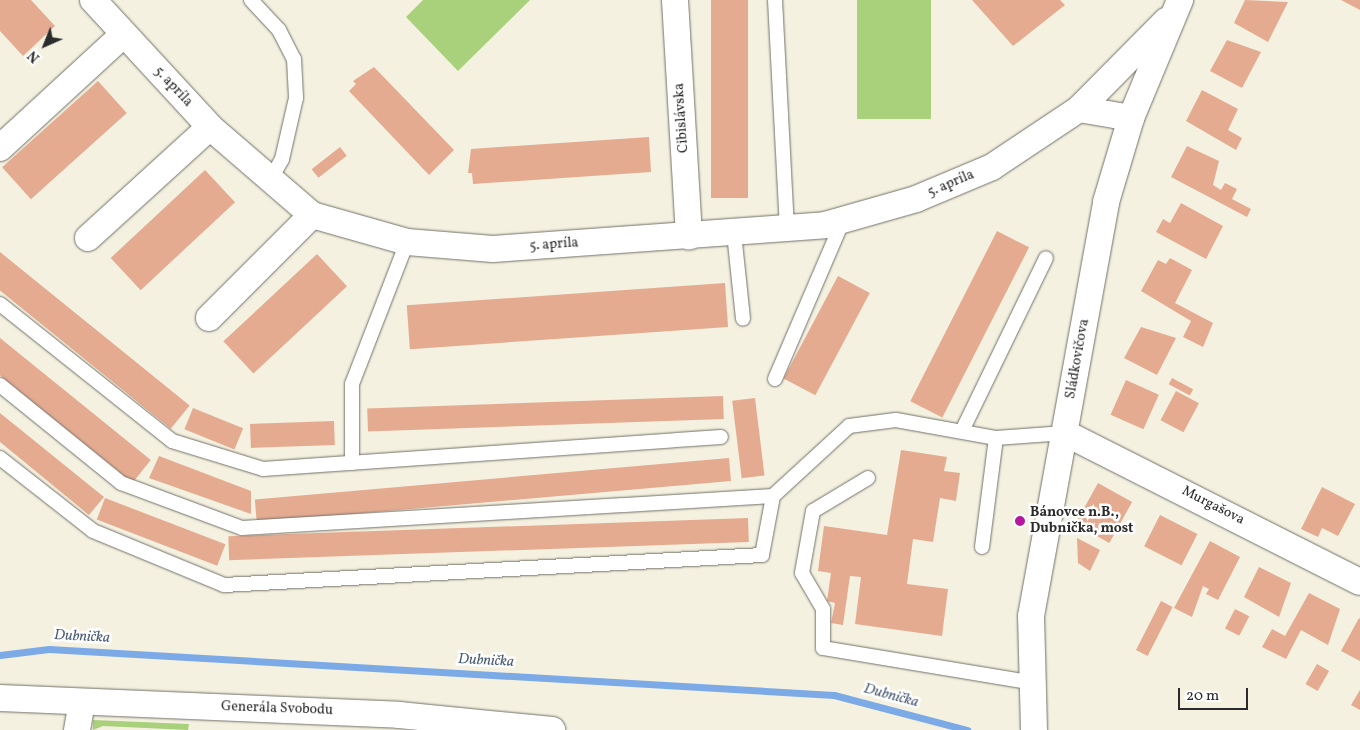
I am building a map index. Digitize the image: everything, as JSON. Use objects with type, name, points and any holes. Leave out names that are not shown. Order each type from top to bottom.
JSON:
[{"type":"street","name":"5. apríla","points":[[93,0],[210,127],[270,180],[322,219],[407,242],[492,250],[690,237],[787,228],[843,220],[916,199],[992,167],[1079,109],[1177,7]]},
{"type":"street","name":"Cibislávska","points":[[675,0],[690,237]]},
{"type":"street","name":"Sládkovičova","points":[[1034,725],[1029,682],[1030,616],[1044,522],[1065,433],[1106,202],[1131,118],[1177,7]]},
{"type":"street","points":[[0,148],[124,34]]},
{"type":"street","points":[[1079,109],[1131,118]]},
{"type":"street","points":[[88,238],[210,127]]},
{"type":"street","points":[[210,318],[322,219]]},
{"type":"street","name":"Murgašova","points":[[1065,433],[1360,582]]},
{"type":"street","name":"Generála Svobodu","points":[[0,698],[82,702],[294,720],[398,722],[552,730]]},
{"type":"street","points":[[77,730],[82,702]]},
{"type":"lane","points":[[251,0],[279,30],[294,59],[296,98],[282,159],[270,180]]},
{"type":"lane","points":[[775,0],[787,228]]},
{"type":"lane","points":[[775,379],[843,220]]},
{"type":"lane","points":[[734,233],[743,319]]},
{"type":"lane","points":[[352,463],[352,384],[407,242]]},
{"type":"lane","points":[[962,431],[1046,258]]},
{"type":"lane","points":[[0,304],[172,441],[263,469],[721,438]]},
{"type":"lane","points":[[0,385],[121,483],[242,528],[773,496]]},
{"type":"lane","points":[[0,458],[93,531],[224,586],[762,555],[773,496],[850,426],[896,420],[996,438],[1065,433]]},
{"type":"lane","points":[[982,547],[996,438]]},
{"type":"lane","points":[[868,478],[813,511],[802,573],[823,609],[823,648],[1029,682]]},
{"type":"green space","points":[[423,0],[530,0],[458,71],[406,17]]},
{"type":"green space","points":[[857,0],[931,0],[931,119],[857,119]]},
{"type":"green space","points":[[93,720],[189,724],[188,730],[103,726],[93,730]]},
{"type":"building","points":[[0,0],[31,0],[55,26],[23,56],[0,31]]},
{"type":"building","points":[[711,0],[748,0],[748,198],[711,198]]},
{"type":"building","points":[[972,0],[1060,0],[1065,5],[1013,46]]},
{"type":"building","points":[[1245,0],[1288,2],[1268,42],[1234,23]]},
{"type":"building","points":[[1341,0],[1360,0],[1360,10]]},
{"type":"building","points":[[1227,40],[1261,52],[1242,88],[1210,71]]},
{"type":"building","points":[[374,67],[454,150],[429,175],[349,91],[356,84],[353,81]]},
{"type":"building","points":[[98,81],[127,113],[31,199],[2,167]]},
{"type":"building","points":[[1202,90],[1238,109],[1228,130],[1242,138],[1236,150],[1186,121]]},
{"type":"building","points":[[649,137],[651,172],[473,184],[472,173],[468,173],[471,149]]},
{"type":"building","points":[[1187,146],[1219,161],[1213,185],[1221,190],[1225,183],[1237,189],[1232,199],[1251,209],[1247,217],[1171,177]]},
{"type":"building","points":[[340,147],[347,156],[318,178],[312,169]]},
{"type":"building","points":[[205,170],[235,202],[141,290],[111,258]]},
{"type":"building","points":[[1181,203],[1223,226],[1206,259],[1156,232],[1163,219],[1170,223]]},
{"type":"building","points":[[997,231],[1029,247],[942,418],[910,401]]},
{"type":"building","points":[[0,252],[190,406],[171,429],[0,291]]},
{"type":"building","points":[[317,254],[347,286],[253,373],[223,341]]},
{"type":"building","points":[[1170,258],[1192,270],[1175,303],[1213,323],[1203,347],[1183,337],[1191,321],[1141,291],[1158,260],[1166,264]]},
{"type":"building","points":[[838,276],[870,293],[815,395],[784,378]]},
{"type":"building","points":[[725,283],[728,327],[410,349],[407,305]]},
{"type":"building","points":[[1141,327],[1176,338],[1157,375],[1124,358]]},
{"type":"building","points":[[0,338],[151,460],[133,483],[0,375]]},
{"type":"building","points":[[1172,378],[1193,389],[1190,395],[1169,384]]},
{"type":"building","points":[[1126,380],[1159,395],[1143,429],[1111,415]]},
{"type":"building","points":[[1176,391],[1199,403],[1183,432],[1161,420]]},
{"type":"building","points":[[723,396],[724,419],[368,431],[367,408]]},
{"type":"building","points":[[755,398],[765,475],[742,478],[732,401]]},
{"type":"building","points":[[193,408],[243,428],[234,450],[184,429]]},
{"type":"building","points":[[0,413],[104,497],[89,515],[0,442]]},
{"type":"building","points":[[334,421],[335,445],[251,448],[250,424]]},
{"type":"building","points":[[901,450],[947,457],[944,471],[960,473],[956,501],[940,498],[933,542],[913,539],[907,584],[948,589],[942,636],[855,624],[861,577],[850,576],[843,625],[831,623],[835,603],[827,601],[831,573],[818,571],[824,526],[887,535]]},
{"type":"building","points":[[159,456],[251,491],[251,514],[149,478]]},
{"type":"building","points":[[729,458],[731,481],[257,522],[255,499]]},
{"type":"building","points":[[1098,483],[1132,502],[1109,543],[1075,524]]},
{"type":"building","points":[[1322,487],[1355,504],[1338,536],[1322,528],[1318,537],[1301,529]]},
{"type":"building","points":[[105,498],[225,544],[217,566],[97,519]]},
{"type":"building","points":[[1160,515],[1197,534],[1182,565],[1144,546]]},
{"type":"building","points":[[748,518],[749,542],[229,560],[228,536]]},
{"type":"building","points":[[1077,538],[1100,550],[1090,571],[1078,563]]},
{"type":"building","points":[[1210,541],[1240,557],[1218,600],[1206,594],[1209,589],[1203,586],[1192,617],[1174,608]]},
{"type":"building","points":[[1259,567],[1291,583],[1279,617],[1244,597]]},
{"type":"building","points":[[1309,593],[1340,609],[1328,645],[1301,630],[1286,659],[1262,647],[1272,629],[1285,636]]},
{"type":"building","points":[[1161,601],[1173,607],[1148,656],[1136,650]]},
{"type":"building","points":[[1235,609],[1249,616],[1239,636],[1225,629]]},
{"type":"building","points":[[1360,619],[1360,661],[1341,651]]},
{"type":"building","points":[[1317,664],[1329,671],[1318,691],[1306,684]]},
{"type":"building","points":[[1360,690],[1360,710],[1351,705]]},
{"type":"waterway","name":"Dubnička","points":[[0,655],[49,649],[834,695],[967,730]]},
{"type":"place","name":"Bánovce n.B., Dubnička, most","points":[[1020,521]]}]
